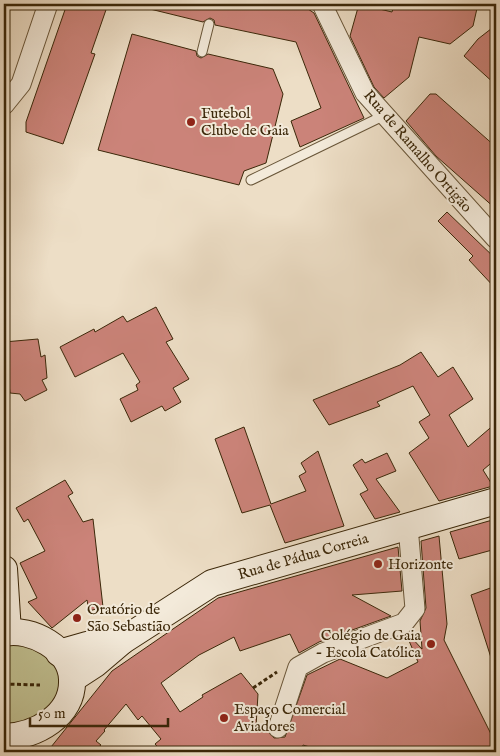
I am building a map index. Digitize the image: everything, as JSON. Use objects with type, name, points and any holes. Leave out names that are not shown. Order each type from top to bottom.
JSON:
[{"type":"main road","name":"Rua de Pádua Correia","points":[[72,680],[96,664],[122,640],[212,583],[496,501]]},
{"type":"main road","points":[[4,569],[6,632],[28,633],[47,641],[68,664],[72,680],[69,697],[58,716],[44,727],[14,742]]},
{"type":"main road","name":"Rua de Pádua Correia","points":[[59,653],[122,640]]},
{"type":"street","points":[[4,106],[21,84],[48,4]]},
{"type":"street","name":"Rua de Ramalho Ortigão","points":[[322,4],[365,93],[496,239]]},
{"type":"street","points":[[278,728],[298,667],[322,653],[404,623],[415,609],[408,526]]},
{"type":"lane","points":[[202,52],[209,24]]},
{"type":"lane","points":[[250,180],[384,115]]},
{"type":"path","points":[[4,682],[40,685]]},
{"type":"shaded area","points":[[4,643],[28,644],[51,660],[59,672],[60,685],[56,698],[35,719],[4,726]]},
{"type":"building","points":[[67,4],[108,4],[91,53],[95,54],[63,144],[26,132],[26,122]]},
{"type":"building","points":[[151,4],[287,4],[308,9],[314,13],[364,118],[300,147],[291,121],[321,108],[296,42],[215,25],[214,20],[210,18],[203,22],[150,9]]},
{"type":"building","points":[[359,4],[392,12],[394,4],[478,4],[473,26],[450,44],[419,37],[409,77],[384,98],[374,87],[350,36]]},
{"type":"building","points":[[496,25],[496,85],[464,56],[478,39]]},
{"type":"building","name":"Futebol Clube de Gaia","points":[[132,34],[196,51],[197,56],[201,58],[208,54],[273,69],[283,94],[266,163],[244,171],[239,185],[98,150]]},
{"type":"building","points":[[430,94],[436,94],[496,147],[496,209],[436,156],[406,121]]},
{"type":"building","points":[[447,212],[496,259],[496,289],[469,260],[473,256],[438,221]]},
{"type":"building","points":[[156,307],[173,339],[166,342],[189,379],[173,388],[181,402],[165,411],[162,406],[131,422],[120,399],[138,390],[136,385],[140,382],[123,353],[75,377],[60,347],[94,329],[95,332],[123,316],[127,322]]},
{"type":"building","points":[[38,339],[41,357],[45,355],[47,378],[42,380],[47,390],[25,401],[20,394],[10,393],[4,342]]},
{"type":"building","points":[[421,352],[438,377],[453,367],[473,399],[449,415],[468,447],[496,423],[496,459],[483,470],[493,486],[439,501],[409,453],[429,438],[419,422],[430,415],[413,386],[377,402],[380,406],[329,425],[313,400],[400,365]]},
{"type":"building","points":[[244,427],[271,504],[306,491],[299,476],[306,472],[301,463],[318,451],[344,526],[285,543],[270,505],[242,513],[215,439]]},
{"type":"building","points":[[387,453],[396,471],[376,479],[400,512],[375,519],[360,494],[368,490],[353,465],[362,459],[365,463]]},
{"type":"building","points":[[65,480],[73,493],[68,496],[83,522],[93,519],[103,607],[89,611],[87,600],[52,628],[28,602],[37,598],[20,563],[45,551],[28,519],[24,522],[16,508]]},
{"type":"building","points":[[496,519],[496,549],[459,559],[450,532]]},
{"type":"building","points":[[439,536],[447,624],[444,640],[491,734],[496,731],[496,752],[326,752],[303,745],[301,752],[162,752],[155,744],[161,739],[142,716],[138,720],[126,704],[96,741],[101,745],[93,752],[47,752],[112,671],[218,598],[398,547],[402,591],[352,595],[391,616],[319,642],[299,653],[290,634],[240,651],[234,637],[199,655],[161,683],[180,712],[203,697],[202,695],[241,673],[258,694],[256,727],[267,730],[274,738],[285,737],[307,675],[340,659],[387,678],[418,662],[407,636],[409,635],[422,649],[420,621],[426,608],[421,541]]},
{"type":"building","points":[[496,586],[496,664],[493,664],[471,595]]},
{"type":"place","name":"Futebol Clube de Gaia","points":[[191,122]]},
{"type":"place","name":"Horizonte","points":[[378,564]]},
{"type":"place","name":"Oratório de São Sebastião","points":[[77,618]]},
{"type":"place","name":"Colégio de Gaia - Escola Católica","points":[[431,644]]},
{"type":"place","name":"Espaço Comercial Aviadores","points":[[224,718]]}]
